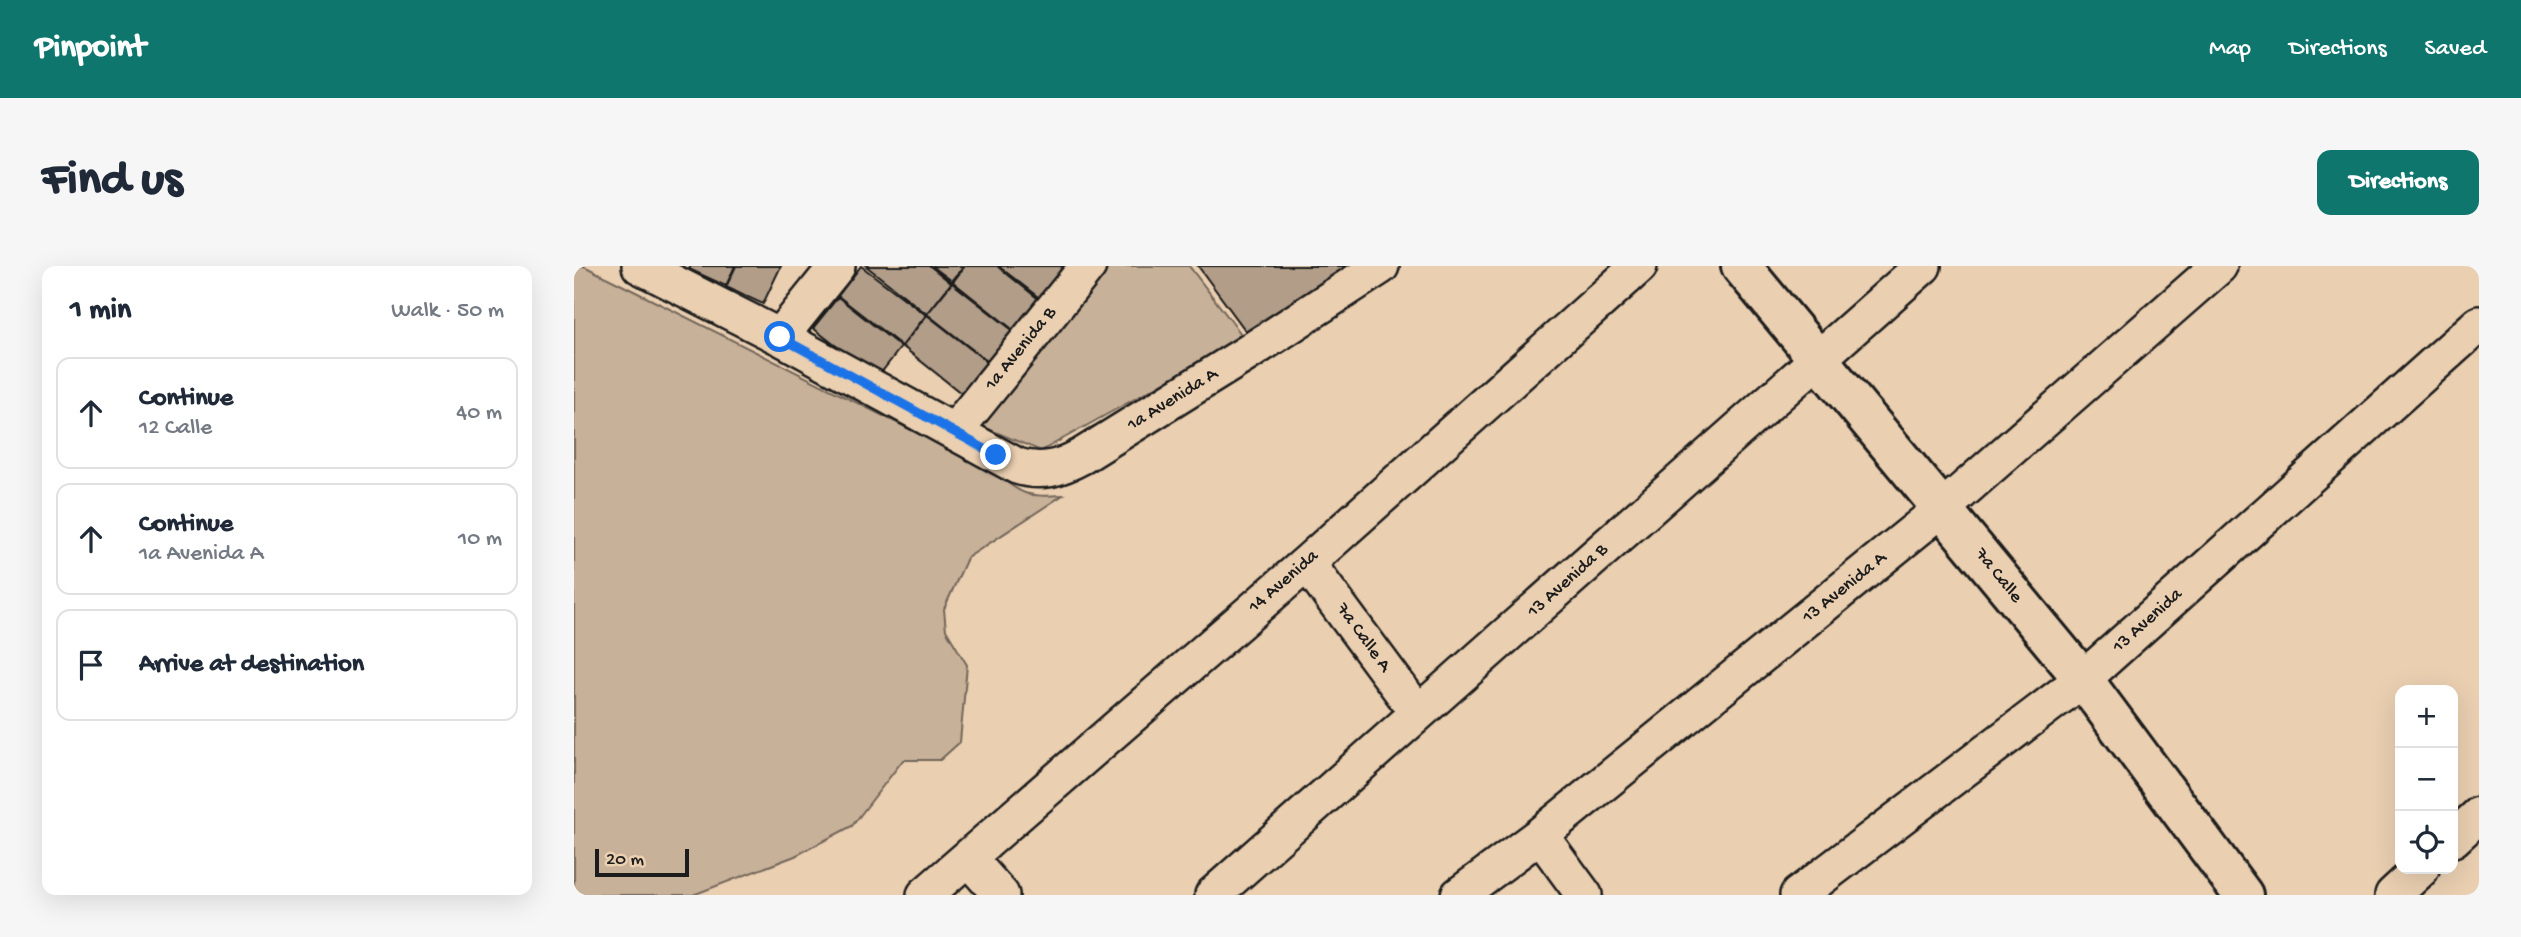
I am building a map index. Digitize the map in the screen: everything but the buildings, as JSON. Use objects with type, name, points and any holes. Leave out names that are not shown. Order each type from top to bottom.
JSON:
[{"type":"main road","name":"7a Calle","points":[[1741,266],[2083,679],[2241,894]]},
{"type":"street","name":"1a Avenida A","points":[[640,266],[780,337],[1017,466],[1029,470],[1063,466],[1246,355],[1381,266]]},
{"type":"street","points":[[780,337],[836,266]]},
{"type":"street","name":"1a Avenida B","points":[[954,432],[1088,266]]},
{"type":"street","name":"14 Avenida","points":[[925,895],[1307,562],[1639,266]]},
{"type":"street","name":"13 Avenida B","points":[[1213,895],[1923,266]]},
{"type":"street","name":"13 Avenida A","points":[[1459,895],[1540,835],[1943,508],[2219,266]]},
{"type":"street","name":"13 Avenida","points":[[1798,895],[2083,679],[2479,324]]},
{"type":"street","name":"7a Calle A","points":[[1307,562],[1418,713]]},
{"type":"street","points":[[2458,834],[2479,815]]},
{"type":"street","points":[[1540,835],[1584,895]]},
{"type":"street","points":[[968,858],[1001,895]]},
{"type":"street","points":[[2393,895],[2416,874]]},
{"type":"shaded area","points":[[574,266],[584,266],[995,472],[1019,490],[1041,496],[1063,495],[967,558],[944,609],[946,630],[967,665],[960,742],[940,760],[903,760],[852,826],[795,856],[693,895],[574,895]]},
{"type":"shaded area","points":[[1104,266],[1189,266],[1244,338],[1041,451],[974,423]]},
{"type":"route","points":[[780,337],[996,455]]}]
